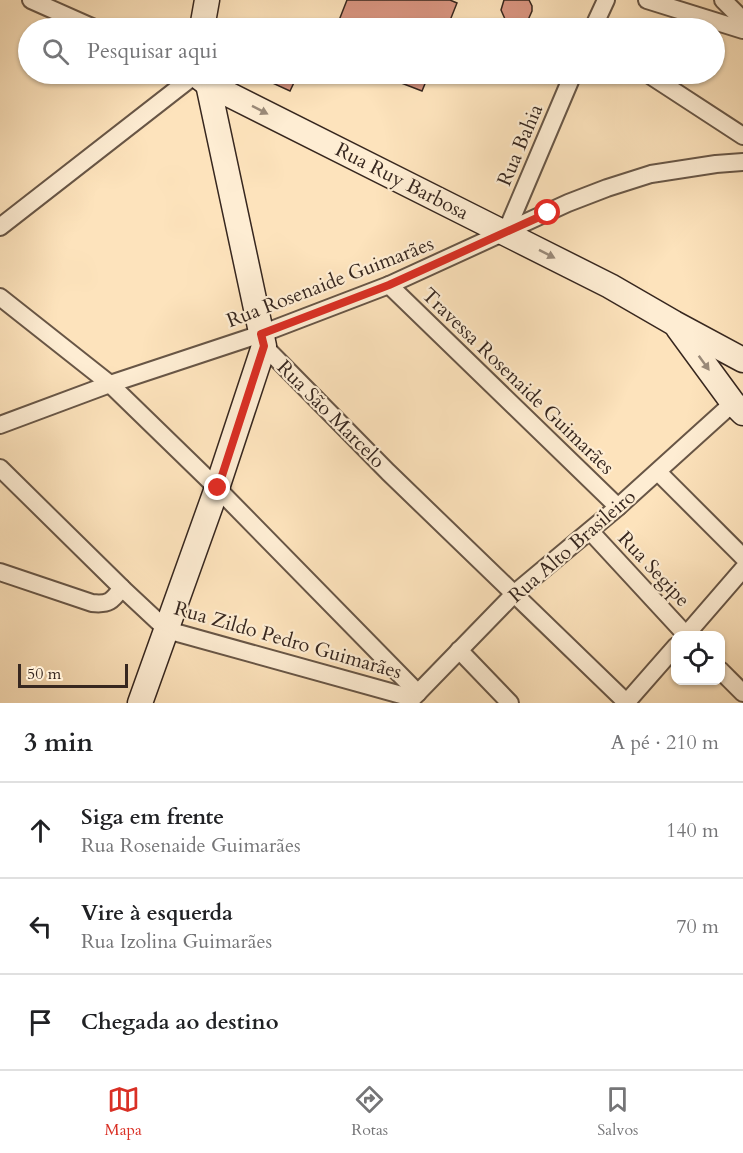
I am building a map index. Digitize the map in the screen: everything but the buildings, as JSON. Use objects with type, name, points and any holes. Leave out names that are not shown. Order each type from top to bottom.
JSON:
[{"type":"street","points":[[32,0],[72,18]]},
{"type":"street","points":[[204,18],[207,0]]},
{"type":"street","points":[[598,18],[606,0]]},
{"type":"street","points":[[647,0],[705,18]]},
{"type":"street","points":[[723,0],[743,20]]},
{"type":"street","points":[[725,24],[743,30]]},
{"type":"street","points":[[0,227],[188,84]]},
{"type":"street","points":[[140,703],[218,488],[262,340],[200,84]]},
{"type":"street","name":"Rua Ruy Barbosa","points":[[214,84],[610,286],[743,360]]},
{"type":"street","name":"Rua Bahia","points":[[506,232],[569,84]]},
{"type":"street","points":[[663,84],[743,136]]},
{"type":"street","name":"Rua Rosenaide Guimarães","points":[[0,425],[110,384],[262,340],[568,203],[607,188],[651,174],[743,162]]},
{"type":"street","name":"Travessa Rosenaide Guimarães","points":[[389,285],[618,507]]},
{"type":"street","points":[[0,297],[110,384],[218,488],[413,698]]},
{"type":"street","name":"Rua Ruy Barbosa","points":[[675,323],[740,404]]},
{"type":"street","name":"Rua São Marcelo","points":[[262,340],[388,472],[627,703]]},
{"type":"street","name":"Rua Alto Brasileiro","points":[[413,698],[515,593],[740,404]]},
{"type":"street","name":"Rua Zildo Pedro Guimarães","points":[[0,468],[167,630],[413,698]]},
{"type":"street","points":[[658,471],[743,557]]},
{"type":"street","name":"Rua Segipe","points":[[590,531],[677,631]]},
{"type":"street","points":[[689,631],[743,569]]},
{"type":"street","points":[[0,572],[103,605],[110,602],[122,588]]},
{"type":"street","points":[[459,650],[510,703]]},
{"type":"street","points":[[627,703],[671,652]]},
{"type":"street","points":[[725,675],[743,693]]},
{"type":"route","points":[[218,488],[264,346],[261,334],[389,285],[548,213]]}]
